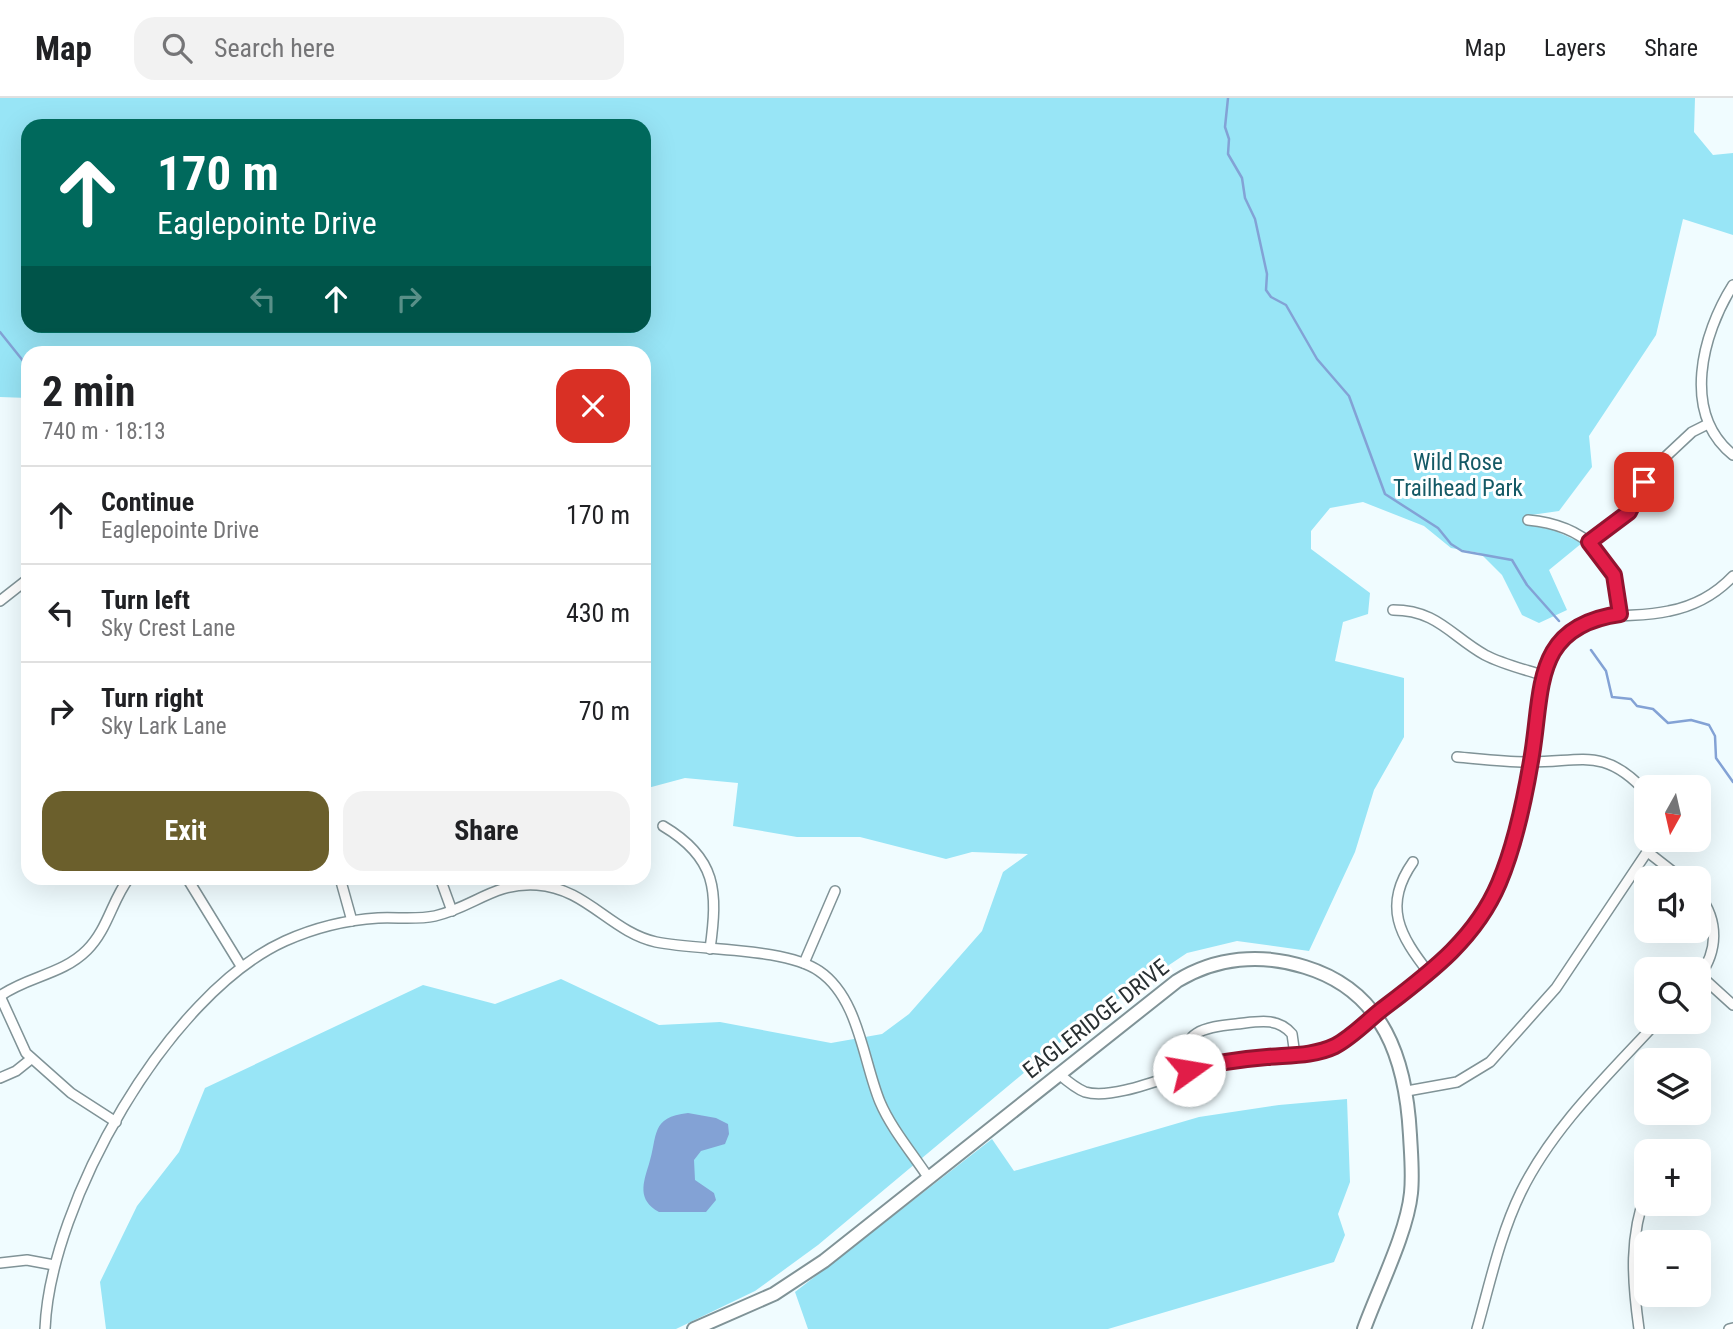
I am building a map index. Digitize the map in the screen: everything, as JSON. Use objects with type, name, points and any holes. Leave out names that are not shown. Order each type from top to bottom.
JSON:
[{"type":"main road","name":"EAGLERIDGE DRIVE","points":[[694,1329],[750,1306],[803,1276],[1168,986],[1201,968],[1262,958],[1310,968],[1351,991],[1375,1015],[1396,1054],[1408,1091],[1411,1193],[1364,1329]]},
{"type":"street","points":[[1733,285],[1719,314],[1701,373],[1701,399],[1708,424],[1733,455]]},
{"type":"street","points":[[1589,542],[1629,512],[1656,466],[1692,432],[1708,424]]},
{"type":"street","points":[[1528,520],[1562,525],[1589,542],[1614,575],[1620,614]]},
{"type":"street","points":[[1059,1074],[1080,1090],[1103,1094],[1228,1061],[1295,1055],[1333,1047],[1429,973],[1469,934],[1499,884],[1517,828],[1531,762],[1542,675],[1552,656],[1569,635],[1591,621],[1620,614],[1654,614],[1680,609],[1712,594],[1733,576]]},
{"type":"street","points":[[0,601],[21,584]]},
{"type":"street","points":[[1394,610],[1423,614],[1453,630],[1489,657],[1542,675]]},
{"type":"street","points":[[1457,757],[1531,762],[1569,757],[1596,760],[1625,773],[1634,781]]},
{"type":"street","points":[[663,826],[694,848],[709,873],[715,900],[710,949]]},
{"type":"street","points":[[1408,1091],[1457,1082],[1490,1062],[1556,988],[1614,898],[1649,853],[1666,866]]},
{"type":"street","points":[[1413,862],[1399,890],[1398,920],[1404,940],[1429,973]]},
{"type":"street","points":[[116,1122],[72,1093],[31,1059],[18,1040],[0,996],[12,988],[60,970],[85,952],[104,929],[126,885]]},
{"type":"street","points":[[191,885],[241,966]]},
{"type":"street","points":[[342,885],[352,921]]},
{"type":"street","points":[[443,885],[452,911]]},
{"type":"street","points":[[45,1329],[54,1265],[78,1195],[116,1122],[148,1072],[218,985],[241,966],[297,936],[352,921],[420,918],[452,911],[496,889],[515,885]]},
{"type":"street","points":[[544,885],[578,896],[621,928],[640,937],[804,963],[828,978],[841,996],[867,1054],[884,1111],[928,1177]]},
{"type":"street","points":[[804,963],[835,891]]},
{"type":"street","points":[[1710,957],[1714,934],[1711,916]]},
{"type":"street","points":[[1711,986],[1733,1005]]},
{"type":"street","points":[[1189,1070],[1185,1056],[1189,1041],[1197,1032],[1212,1026],[1264,1021],[1278,1023],[1292,1034],[1295,1055]]},
{"type":"street","points":[[1478,1329],[1508,1223],[1533,1170],[1570,1117],[1646,1034]]},
{"type":"street","points":[[0,1078],[16,1071],[31,1059]]},
{"type":"street","points":[[1637,1216],[1631,1256],[1639,1329]]},
{"type":"street","points":[[0,1262],[27,1260],[54,1265]]},
{"type":"green space","name":"Wild Rose Trailhead Park","points":[[0,98],[1695,98],[1694,132],[1713,155],[1733,153],[1733,235],[1683,219],[1656,335],[1589,436],[1592,467],[1559,511],[1531,515],[1528,525],[1553,530],[1582,543],[1549,570],[1567,610],[1539,623],[1522,615],[1502,575],[1480,553],[1451,548],[1424,526],[1363,502],[1330,508],[1311,531],[1311,549],[1370,593],[1368,614],[1343,622],[1335,661],[1404,678],[1404,737],[1374,790],[1355,852],[1309,951],[1237,941],[1187,953],[1087,1020],[818,1245],[755,1291],[676,1329],[106,1329],[100,1282],[137,1206],[179,1152],[205,1088],[423,985],[495,1004],[561,979],[659,1025],[720,1022],[831,1043],[882,1034],[909,1014],[982,931],[1003,872],[1028,854],[972,852],[946,859],[860,837],[797,837],[733,826],[738,783],[685,778],[651,787],[651,346],[21,346],[21,398],[0,397]]},
{"type":"green space","points":[[1347,1099],[1350,1182],[1338,1214],[1345,1235],[1334,1262],[1108,1329],[808,1329],[795,1292],[992,1139],[1014,1171],[1199,1117],[1279,1105]]},
{"type":"shaded area","points":[[688,1113],[716,1118],[728,1124],[729,1134],[725,1144],[701,1151],[694,1160],[695,1180],[714,1193],[716,1200],[706,1212],[659,1212],[647,1202],[643,1191],[655,1137],[661,1124],[667,1119]]},
{"type":"waterway","points":[[1228,98],[1225,127],[1229,139],[1228,154],[1242,178],[1245,198],[1255,219],[1267,274],[1266,290],[1271,297],[1286,305],[1317,359],[1349,396],[1385,494],[1438,528],[1451,544],[1462,551],[1512,560],[1527,585],[1559,621]]},
{"type":"waterway","points":[[0,332],[21,358]]},
{"type":"waterway","points":[[1591,650],[1606,671],[1612,697],[1631,699],[1637,706],[1653,709],[1668,723],[1691,720],[1709,725],[1715,736],[1716,758],[1733,782]]},
{"type":"route","points":[[1189,1070],[1228,1061],[1309,1053],[1333,1047],[1429,973],[1469,934],[1499,884],[1510,854],[1529,770],[1539,686],[1544,670],[1557,649],[1583,624],[1620,614],[1619,590],[1614,575],[1589,542],[1629,512],[1644,482]]}]
